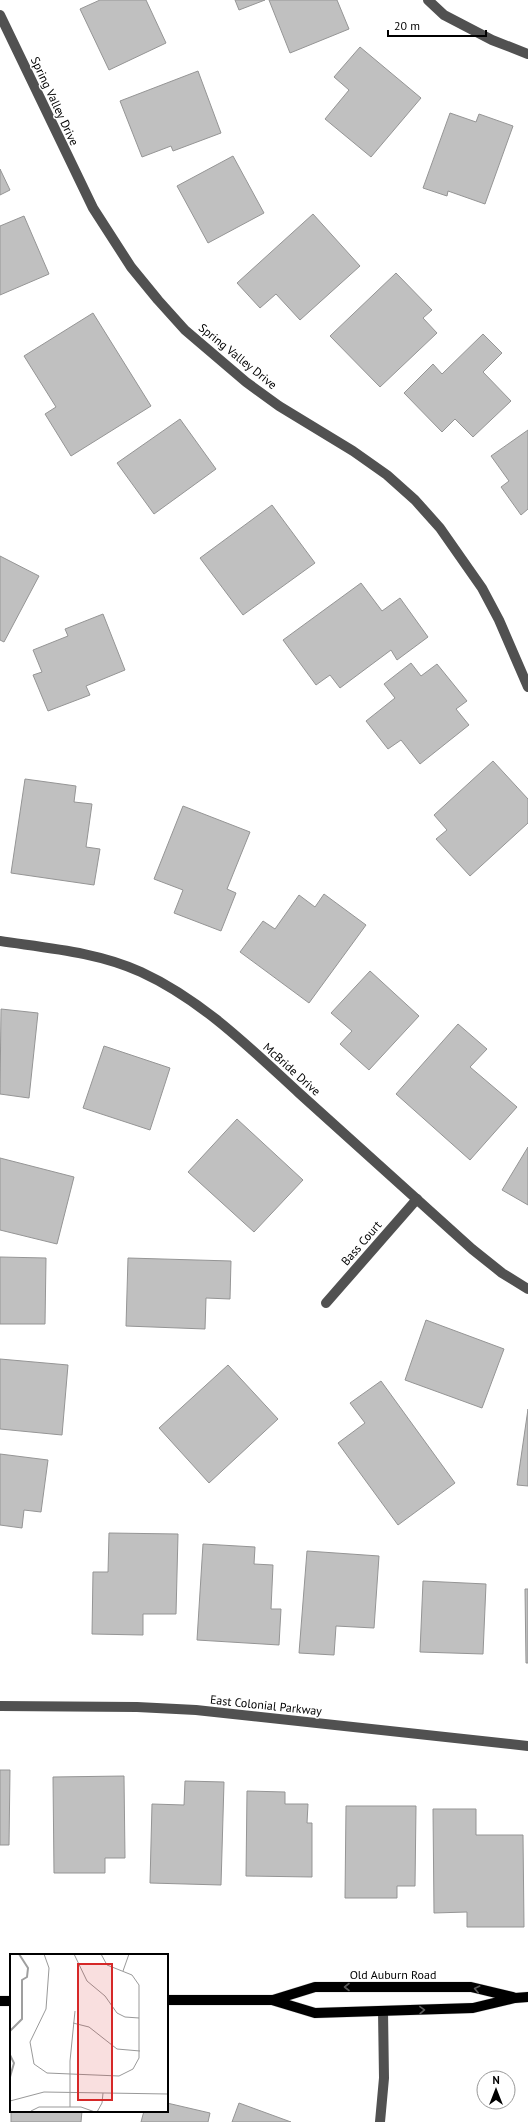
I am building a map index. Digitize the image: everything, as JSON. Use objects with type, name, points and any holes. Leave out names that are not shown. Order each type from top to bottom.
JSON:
[{"type":"main road","name":"Old Auburn Road","points":[[272,2000],[316,1987],[471,1987],[515,1998]]},
{"type":"main road","name":"Old Auburn Road","points":[[168,2000],[272,2000],[316,2013],[473,2008],[515,1998],[528,1997]]},
{"type":"street","points":[[428,0],[444,15],[492,40],[528,54]]},
{"type":"street","name":"Spring Valley Drive","points":[[0,15],[93,208],[136,272],[185,330],[246,382],[279,406],[354,451],[387,475],[415,500],[440,528],[482,588],[499,620],[528,687]]},
{"type":"street","name":"McBride Drive","points":[[0,941],[68,951],[107,960],[140,971],[169,985],[225,1026],[472,1249],[502,1273],[528,1289]]},
{"type":"street","name":"Bass Court","points":[[326,1303],[417,1199]]},
{"type":"street","name":"East Colonial Parkway","points":[[0,1706],[137,1707],[196,1710],[528,1746]]},
{"type":"street","points":[[380,2122],[384,2078],[383,2011]]},
{"type":"building","points":[[100,0],[146,0],[166,43],[109,70],[80,9]]},
{"type":"building","points":[[235,0],[265,0],[239,10]]},
{"type":"building","points":[[269,0],[337,0],[349,29],[290,53]]},
{"type":"building","points":[[360,47],[421,98],[371,157],[325,119],[349,90],[334,77]]},
{"type":"building","points":[[198,71],[221,133],[173,151],[171,146],[142,157],[120,101]]},
{"type":"building","points":[[450,113],[476,122],[479,114],[513,126],[485,204],[448,191],[447,196],[423,188]]},
{"type":"building","points":[[233,156],[264,213],[208,243],[177,186]]},
{"type":"building","points":[[0,169],[10,190],[0,195]]},
{"type":"building","points":[[313,214],[360,266],[300,320],[276,294],[260,308],[237,283]]},
{"type":"building","points":[[24,216],[49,274],[0,295],[0,226]]},
{"type":"building","points":[[396,273],[432,310],[423,318],[437,333],[380,387],[330,336]]},
{"type":"building","points":[[93,313],[151,406],[71,456],[45,414],[56,407],[24,356]]},
{"type":"building","points":[[483,334],[502,353],[483,372],[511,401],[473,437],[455,419],[442,432],[404,393],[433,364],[442,374]]},
{"type":"building","points":[[180,419],[216,469],[154,514],[117,463]]},
{"type":"building","points":[[528,430],[528,509],[521,515],[501,487],[509,481],[491,456]]},
{"type":"building","points":[[272,505],[315,563],[243,615],[200,558]]},
{"type":"building","points":[[0,556],[39,576],[4,642],[0,640]]},
{"type":"building","points":[[361,583],[382,611],[400,598],[428,637],[397,660],[391,650],[340,688],[330,675],[316,685],[283,640]]},
{"type":"building","points":[[103,614],[125,670],[86,686],[90,695],[48,711],[33,675],[42,672],[33,650],[68,636],[65,629]]},
{"type":"building","points":[[411,663],[421,676],[437,664],[467,701],[456,709],[469,725],[420,764],[401,740],[388,749],[366,721],[395,698],[384,684]]},
{"type":"building","points":[[493,761],[528,799],[528,823],[470,876],[436,839],[447,830],[434,815]]},
{"type":"building","points":[[25,779],[76,786],[74,802],[92,804],[86,847],[100,849],[94,885],[11,873]]},
{"type":"building","points":[[183,806],[250,832],[227,889],[236,893],[221,931],[174,913],[183,890],[154,879]]},
{"type":"building","points":[[324,894],[366,925],[309,1003],[240,952],[263,921],[275,929],[299,895],[315,907]]},
{"type":"building","points":[[370,971],[419,1016],[369,1070],[340,1044],[352,1031],[331,1013]]},
{"type":"building","points":[[1,1009],[38,1013],[29,1098],[0,1094]]},
{"type":"building","points":[[458,1024],[487,1049],[470,1067],[517,1107],[470,1160],[396,1094]]},
{"type":"building","points":[[104,1046],[170,1068],[150,1130],[83,1108]]},
{"type":"building","points":[[237,1119],[303,1180],[254,1232],[188,1172]]},
{"type":"building","points":[[528,1147],[528,1205],[502,1190]]},
{"type":"building","points":[[0,1158],[74,1177],[57,1244],[0,1230]]},
{"type":"building","points":[[0,1257],[46,1258],[45,1324],[0,1324]]},
{"type":"building","points":[[128,1258],[231,1261],[230,1299],[206,1298],[205,1329],[126,1326]]},
{"type":"building","points":[[426,1320],[504,1349],[482,1408],[405,1380]]},
{"type":"building","points":[[0,1359],[68,1365],[62,1435],[0,1429]]},
{"type":"building","points":[[228,1365],[278,1419],[209,1483],[159,1428]]},
{"type":"building","points":[[381,1381],[455,1483],[398,1525],[338,1443],[365,1423],[350,1403]]},
{"type":"building","points":[[528,1409],[528,1486],[517,1485]]},
{"type":"building","points":[[0,1454],[48,1460],[41,1512],[24,1510],[22,1528],[0,1525]]},
{"type":"building","points":[[109,1533],[178,1534],[176,1614],[143,1614],[143,1635],[92,1634],[93,1572],[108,1572]]},
{"type":"building","points":[[203,1544],[255,1547],[254,1564],[273,1565],[271,1609],[281,1609],[279,1645],[197,1640]]},
{"type":"building","points":[[307,1551],[379,1556],[374,1628],[336,1626],[334,1655],[299,1653]]},
{"type":"building","points":[[423,1581],[486,1584],[483,1654],[420,1652]]},
{"type":"building","points":[[525,1589],[528,1589],[528,1663],[526,1663]]},
{"type":"building","points":[[0,1770],[10,1770],[9,1845],[0,1845]]},
{"type":"building","points":[[124,1776],[125,1858],[105,1858],[105,1873],[54,1873],[53,1777]]},
{"type":"building","points":[[185,1781],[224,1782],[221,1885],[150,1883],[152,1804],[184,1805]]},
{"type":"building","points":[[247,1791],[285,1792],[285,1804],[308,1804],[307,1823],[312,1823],[312,1877],[246,1876]]},
{"type":"building","points":[[346,1806],[416,1806],[415,1886],[397,1886],[397,1898],[345,1898]]},
{"type":"building","points":[[433,1809],[476,1809],[476,1835],[523,1835],[524,1927],[467,1927],[467,1912],[434,1913]]},
{"type":"building","points":[[168,2103],[210,2113],[208,2122],[141,2122],[144,2112],[168,2112]]},
{"type":"building","points":[[239,2103],[291,2122],[232,2122]]},
{"type":"building","points":[[11,2112],[82,2112],[81,2122],[11,2122]]}]
